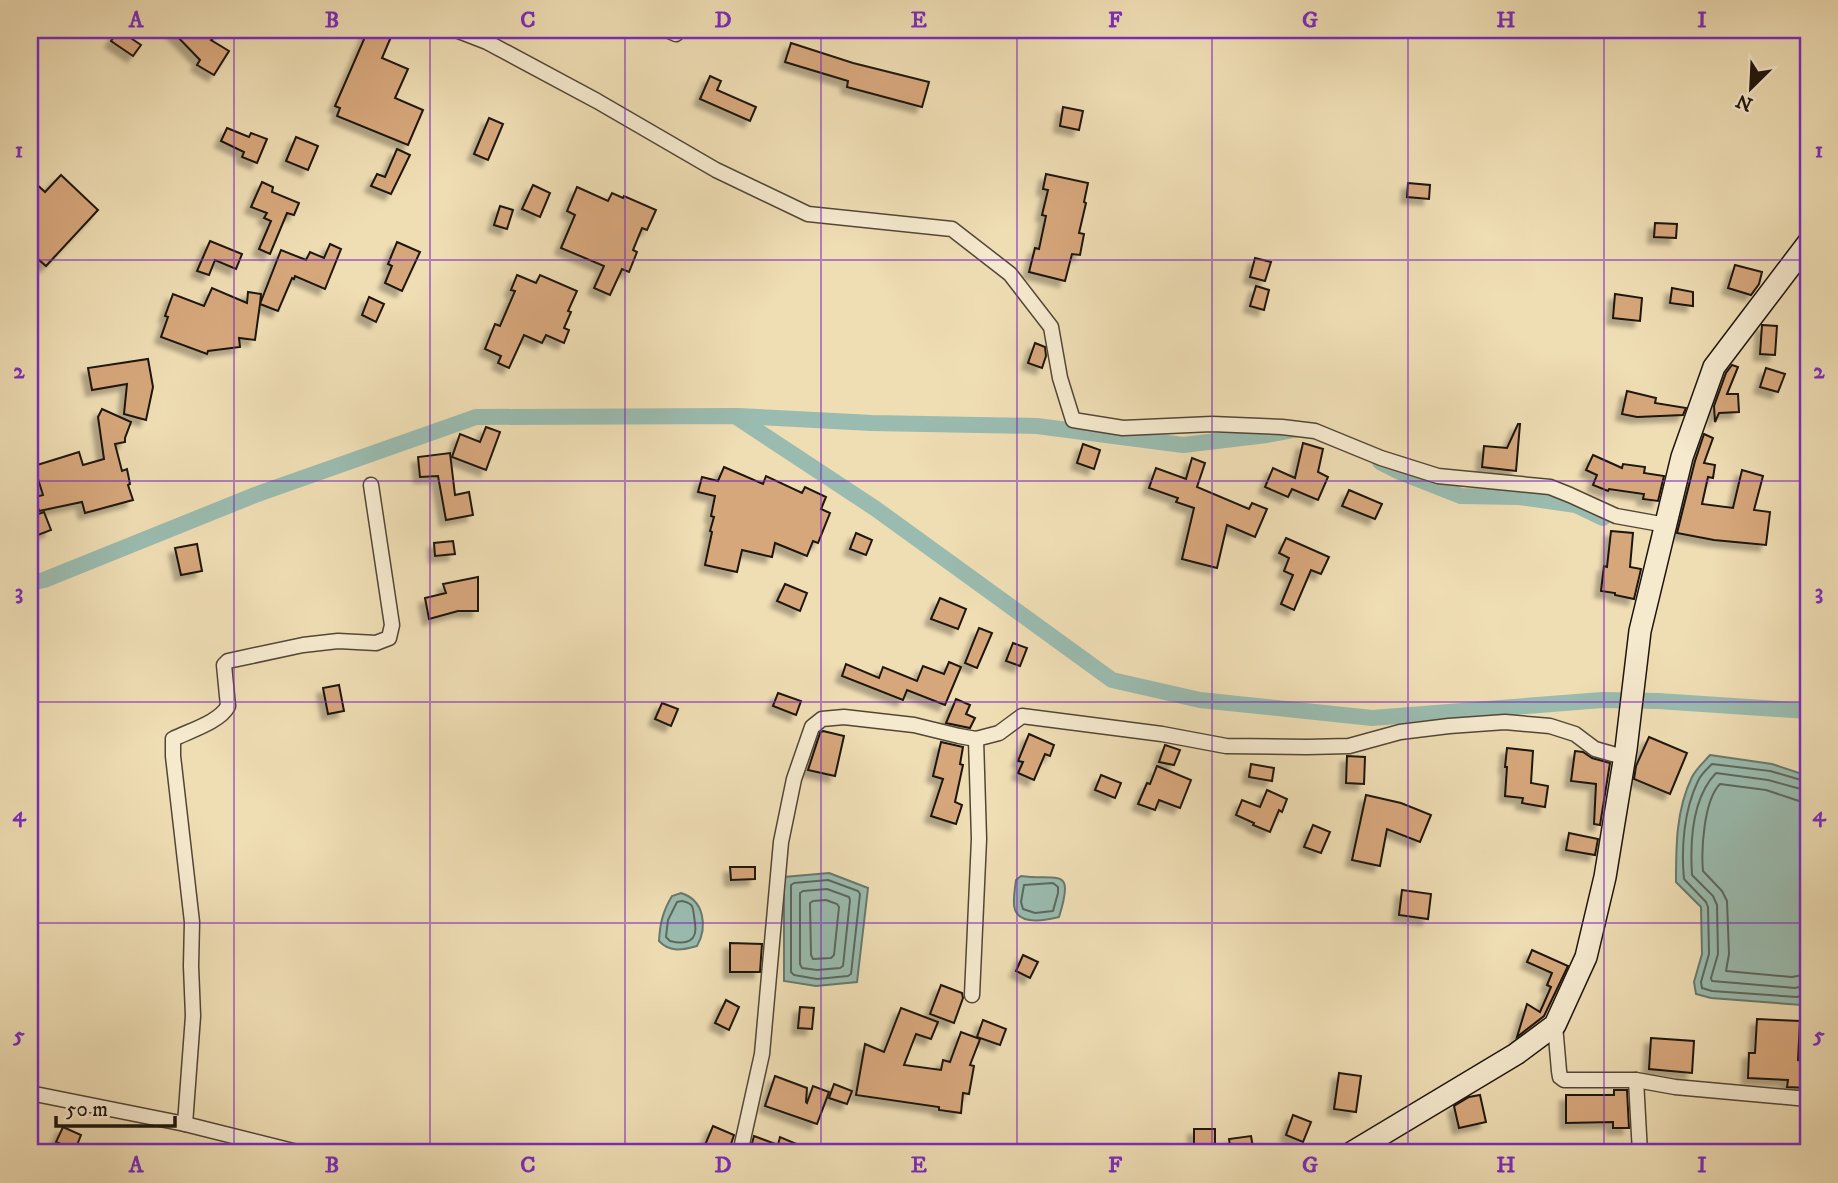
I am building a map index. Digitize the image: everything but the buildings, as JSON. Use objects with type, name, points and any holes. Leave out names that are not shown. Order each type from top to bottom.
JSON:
[{"type":"main road","points":[[1351,1153],[1516,1054],[1555,1025],[1586,957],[1605,877],[1626,751],[1640,631],[1682,457],[1714,367],[1808,243]]},
{"type":"street","points":[[456,30],[487,42],[716,170],[808,214],[952,229],[1010,274],[1051,327],[1060,378],[1073,420],[1123,428],[1212,424],[1282,427],[1315,432],[1381,458],[1438,476],[1550,487],[1616,516],[1666,525]]},
{"type":"street","points":[[185,1124],[193,1016],[192,922],[173,738],[225,712],[228,706],[224,665],[228,661],[303,645],[338,641],[376,643],[389,638],[392,625],[371,485]]},
{"type":"street","points":[[740,1153],[762,1054],[780,842],[794,779],[812,727],[822,719],[844,716],[914,725],[976,739],[999,733],[1022,716],[1162,734],[1226,746],[1307,747],[1349,746],[1400,732],[1505,722],[1550,726],[1575,734],[1595,748],[1616,755],[1626,751]]},
{"type":"street","points":[[972,995],[979,839],[976,739]]},
{"type":"street","points":[[1555,1025],[1560,1077],[1564,1080],[1636,1080],[1675,1087],[1808,1099]]},
{"type":"street","points":[[1636,1080],[1640,1153]]},
{"type":"street","points":[[30,1093],[185,1124],[301,1153]]},
{"type":"water","points":[[1710,755],[1772,764],[1808,776],[1808,997],[1802,1005],[1711,998],[1696,994],[1694,982],[1702,954],[1701,907],[1676,882],[1677,842],[1680,815],[1687,790],[1694,774]]},
{"type":"water","points":[[829,873],[868,888],[857,982],[816,986],[784,981],[784,877]]},
{"type":"water","points":[[1021,876],[1054,878],[1064,883],[1064,901],[1059,917],[1028,920],[1018,915],[1014,907],[1014,895],[1016,880]]},
{"type":"water","points":[[681,893],[695,901],[703,922],[697,946],[677,950],[659,941],[666,907],[672,896]]},
{"type":"waterway","points":[[30,583],[44,580],[255,495],[476,417],[735,416],[876,509],[1112,680],[1200,700],[1372,718],[1602,700],[1808,711]]},
{"type":"waterway","points":[[738,416],[872,423],[1037,426],[1183,445],[1294,430]]},
{"type":"waterway","points":[[1380,462],[1461,496],[1519,497],[1576,505],[1603,518]]}]
